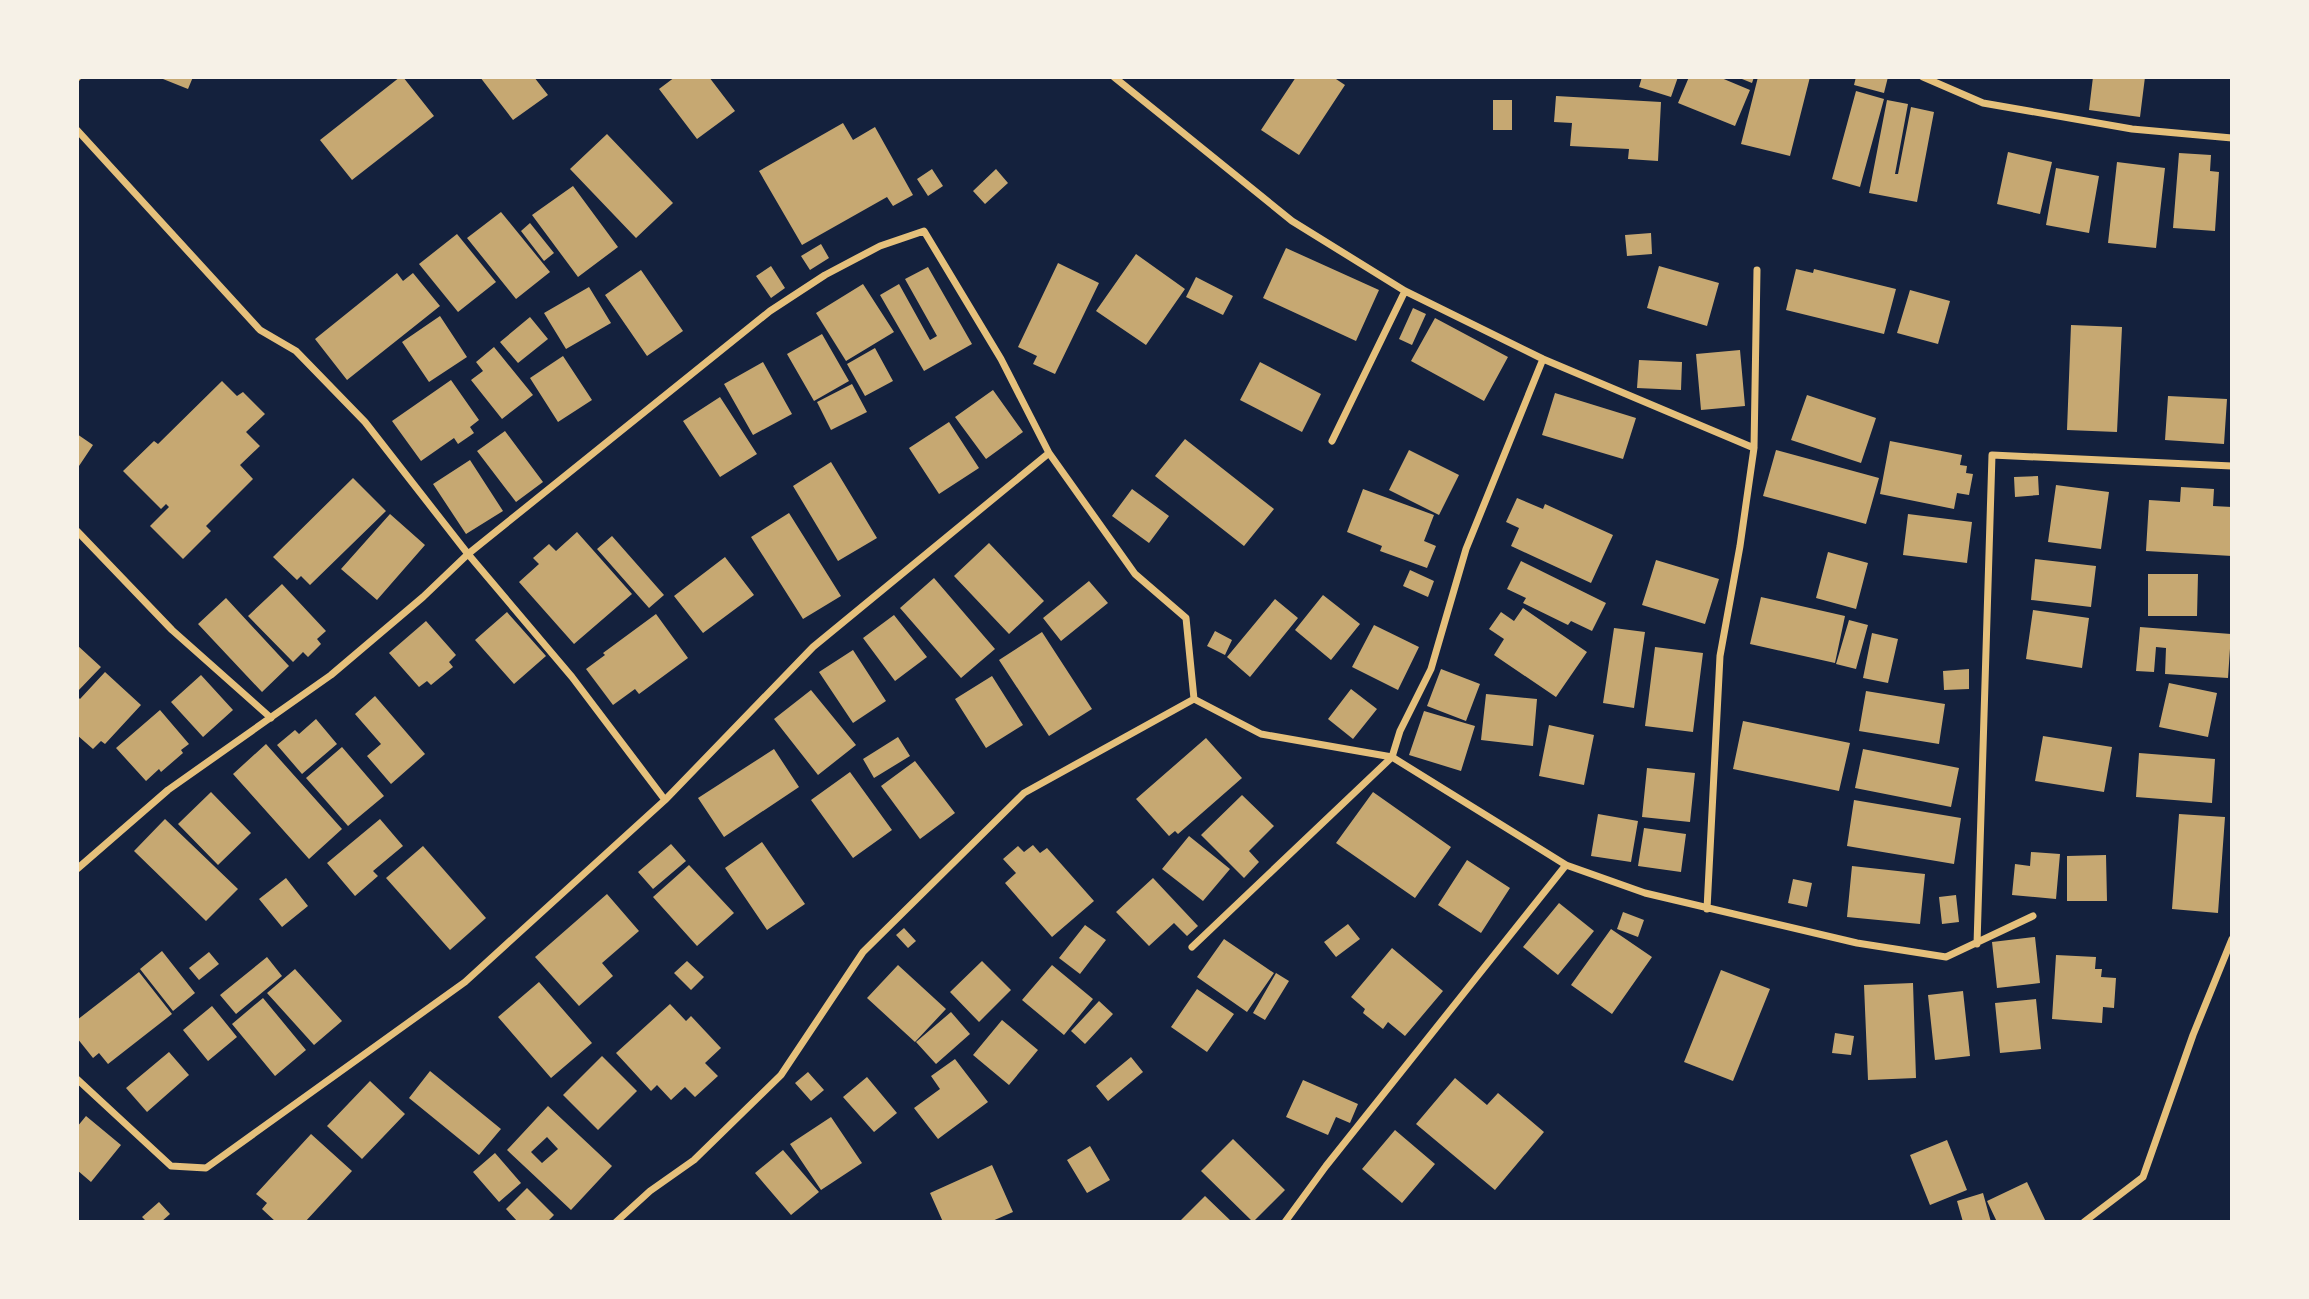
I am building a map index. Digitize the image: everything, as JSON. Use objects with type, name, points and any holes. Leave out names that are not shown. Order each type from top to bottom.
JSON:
[{"type":"street","points":[[1114,77],[1292,221],[1405,291],[1543,359],[1754,448]]},
{"type":"street","points":[[1923,77],[1983,103],[2132,129],[2232,138]]},
{"type":"street","points":[[77,130],[260,330],[296,351],[365,422],[468,554],[572,677],[665,800]]},
{"type":"street","points":[[77,869],[168,790],[331,675],[423,597],[468,554],[770,312],[825,275],[880,246],[924,231],[1001,359],[1049,453],[1135,574],[1186,618],[1194,699]]},
{"type":"street","points":[[1707,909],[1720,656],[1754,448],[1757,270]]},
{"type":"street","points":[[1332,441],[1405,291]]},
{"type":"street","points":[[1192,947],[1392,757],[1400,732],[1432,669],[1466,549],[1543,359]]},
{"type":"street","points":[[77,1079],[171,1166],[206,1168],[466,982],[665,800],[813,647],[1049,453]]},
{"type":"street","points":[[1976,944],[1992,454],[2232,466]]},
{"type":"street","points":[[77,531],[172,630],[271,718]]},
{"type":"street","points":[[1194,699],[1261,734],[1392,757],[1566,865],[1645,893],[1857,943],[1946,957],[2034,916]]},
{"type":"street","points":[[617,1222],[650,1191],[694,1160],[781,1075],[863,952],[1024,793],[1194,699]]},
{"type":"street","points":[[1285,1222],[1326,1166],[1566,865]]},
{"type":"street","points":[[2084,1222],[2143,1177],[2193,1035],[2232,939]]},
{"type":"building","points":[[158,77],[193,77],[188,89]]},
{"type":"building","points":[[403,77],[434,116],[352,180],[320,140]]},
{"type":"building","points":[[480,77],[534,77],[548,95],[513,120]]},
{"type":"building","points":[[675,77],[709,77],[735,111],[697,139],[659,89]]},
{"type":"building","points":[[1296,77],[1333,77],[1345,85],[1299,155],[1261,130]]},
{"type":"building","points":[[1642,77],[1678,77],[1671,97],[1639,87]]},
{"type":"building","points":[[1689,77],[1719,77],[1750,90],[1735,126],[1678,103]]},
{"type":"building","points":[[1737,77],[1754,77],[1752,83]]},
{"type":"building","points":[[1758,77],[1810,77],[1790,156],[1741,144]]},
{"type":"building","points":[[1856,77],[1888,77],[1884,93],[1854,85]]},
{"type":"building","points":[[2093,77],[2145,77],[2140,117],[2089,110]]},
{"type":"building","points":[[1856,91],[1884,99],[1860,187],[1832,179]]},
{"type":"building","points":[[1556,96],[1661,102],[1658,161],[1628,159],[1629,149],[1570,146],[1572,123],[1554,122]]},
{"type":"building","points":[[1493,100],[1512,100],[1512,130],[1493,130]]},
{"type":"building","points":[[1887,100],[1908,104],[1895,174],[1898,174],[1911,107],[1934,112],[1917,202],[1869,193]]},
{"type":"building","points":[[843,123],[853,140],[875,127],[913,195],[893,206],[887,197],[802,245],[759,171]]},
{"type":"building","points":[[607,134],[673,203],[636,238],[570,169]]},
{"type":"building","points":[[2008,152],[2052,162],[2040,214],[1997,204]]},
{"type":"building","points":[[2179,153],[2211,155],[2210,171],[2219,172],[2215,231],[2173,228]]},
{"type":"building","points":[[2117,162],[2165,168],[2156,248],[2108,243]]},
{"type":"building","points":[[2056,168],[2099,176],[2089,233],[2046,225]]},
{"type":"building","points":[[932,169],[943,186],[928,196],[917,179]]},
{"type":"building","points":[[996,169],[1008,183],[985,204],[973,191]]},
{"type":"building","points":[[573,186],[618,247],[578,277],[532,215]]},
{"type":"building","points":[[501,212],[550,272],[516,299],[467,238]]},
{"type":"building","points":[[530,223],[554,253],[544,261],[521,231]]},
{"type":"building","points":[[1651,233],[1652,254],[1627,256],[1625,235]]},
{"type":"building","points":[[457,234],[496,282],[458,312],[419,264]]},
{"type":"building","points":[[821,244],[829,258],[810,270],[801,256]]},
{"type":"building","points":[[1286,248],[1379,290],[1356,341],[1263,298]]},
{"type":"building","points":[[1136,254],[1185,289],[1146,345],[1096,311]]},
{"type":"building","points":[[1058,263],[1099,283],[1055,374],[1033,364],[1037,356],[1018,347]]},
{"type":"building","points":[[771,266],[785,288],[771,298],[756,276]]},
{"type":"building","points":[[1659,266],[1719,283],[1707,326],[1647,308]]},
{"type":"building","points":[[928,267],[972,344],[924,371],[880,295],[899,284],[930,340],[937,336],[905,279]]},
{"type":"building","points":[[1796,269],[1813,273],[1814,269],[1896,289],[1884,334],[1786,310]]},
{"type":"building","points":[[641,270],[683,331],[647,356],[605,295]]},
{"type":"building","points":[[397,273],[403,281],[413,273],[440,306],[347,380],[315,339]]},
{"type":"building","points":[[1196,277],[1233,296],[1223,315],[1186,297]]},
{"type":"building","points":[[863,284],[894,332],[846,361],[816,313]]},
{"type":"building","points":[[589,287],[611,323],[566,349],[544,313]]},
{"type":"building","points":[[1910,290],[1950,301],[1938,344],[1897,333]]},
{"type":"building","points":[[1413,308],[1426,314],[1412,345],[1399,339]]},
{"type":"building","points":[[440,316],[467,357],[429,382],[402,342]]},
{"type":"building","points":[[530,317],[548,339],[518,363],[500,342]]},
{"type":"building","points":[[1435,318],[1508,357],[1484,401],[1411,361]]},
{"type":"building","points":[[2071,325],[2122,327],[2117,432],[2067,430]]},
{"type":"building","points":[[822,334],[849,381],[814,401],[787,354]]},
{"type":"building","points":[[494,347],[533,395],[502,419],[471,380],[483,371],[476,362]]},
{"type":"building","points":[[875,348],[893,381],[865,396],[847,364]]},
{"type":"building","points":[[1740,350],[1745,406],[1701,410],[1696,354]]},
{"type":"building","points":[[563,356],[592,400],[558,422],[530,378]]},
{"type":"building","points":[[1639,360],[1682,362],[1681,390],[1637,388]]},
{"type":"building","points":[[763,362],[792,414],[753,435],[724,384]]},
{"type":"building","points":[[1260,362],[1321,394],[1302,432],[1240,400]]},
{"type":"building","points":[[451,380],[479,420],[470,427],[474,433],[458,444],[454,438],[421,461],[392,421]]},
{"type":"building","points":[[222,381],[237,396],[243,392],[265,414],[246,432],[260,446],[240,465],[253,479],[206,526],[211,531],[183,559],[150,526],[169,507],[166,504],[161,509],[123,471],[154,441],[158,444]]},
{"type":"building","points":[[852,384],[867,412],[831,430],[817,402]]},
{"type":"building","points":[[993,390],[1023,432],[986,459],[955,417]]},
{"type":"building","points":[[1555,393],[1636,418],[1623,459],[1542,435]]},
{"type":"building","points":[[1807,395],[1876,418],[1861,463],[1791,440]]},
{"type":"building","points":[[2168,396],[2227,399],[2224,444],[2165,440]]},
{"type":"building","points":[[720,397],[757,454],[720,477],[683,421]]},
{"type":"building","points":[[949,422],[979,468],[939,494],[909,448]]},
{"type":"building","points":[[505,431],[543,482],[516,502],[477,451]]},
{"type":"building","points":[[77,434],[93,445],[77,469]]},
{"type":"building","points":[[1185,439],[1274,509],[1244,546],[1155,476]]},
{"type":"building","points":[[1890,441],[1962,455],[1960,465],[1967,466],[1966,473],[1973,474],[1969,495],[1957,493],[1954,509],[1880,494]]},
{"type":"building","points":[[1409,450],[1459,475],[1439,515],[1389,490]]},
{"type":"building","points":[[1776,450],[1879,478],[1866,524],[1763,496]]},
{"type":"building","points":[[470,460],[503,511],[466,534],[433,484]]},
{"type":"building","points":[[831,462],[877,538],[838,561],[793,486]]},
{"type":"building","points":[[2038,476],[2039,495],[2015,497],[2014,477]]},
{"type":"building","points":[[353,478],[386,511],[310,585],[301,576],[297,580],[273,557]]},
{"type":"building","points":[[2056,485],[2109,492],[2101,549],[2048,542]]},
{"type":"building","points":[[2181,487],[2214,489],[2213,506],[2232,507],[2232,556],[2146,551],[2149,500],[2180,502]]},
{"type":"building","points":[[1132,489],[1169,516],[1149,543],[1112,516]]},
{"type":"building","points":[[1363,489],[1434,515],[1424,541],[1436,546],[1427,568],[1380,551],[1382,546],[1347,532]]},
{"type":"building","points":[[1517,498],[1543,509],[1545,504],[1613,535],[1591,583],[1511,546],[1519,528],[1506,522]]},
{"type":"building","points":[[789,513],[841,596],[803,619],[751,537]]},
{"type":"building","points":[[390,514],[425,545],[377,600],[341,569]]},
{"type":"building","points":[[1908,514],[1972,522],[1967,563],[1903,555]]},
{"type":"building","points":[[577,532],[632,594],[574,644],[519,582],[539,564],[533,558],[549,544],[556,551]]},
{"type":"building","points":[[612,536],[664,595],[649,608],[597,549]]},
{"type":"building","points":[[989,543],[1044,601],[1009,634],[954,576]]},
{"type":"building","points":[[1828,552],[1868,563],[1856,609],[1816,598]]},
{"type":"building","points":[[725,557],[754,595],[703,633],[674,596]]},
{"type":"building","points":[[2035,559],[2096,566],[2091,607],[2031,600]]},
{"type":"building","points":[[1656,560],[1719,579],[1705,624],[1642,605]]},
{"type":"building","points":[[1521,561],[1606,603],[1592,631],[1571,621],[1568,625],[1523,603],[1526,598],[1507,589]]},
{"type":"building","points":[[1410,570],[1434,581],[1428,597],[1403,586]]},
{"type":"building","points":[[2148,574],[2198,574],[2197,616],[2148,616]]},
{"type":"building","points":[[934,578],[995,649],[961,678],[900,608]]},
{"type":"building","points":[[1089,581],[1108,603],[1061,641],[1043,618]]},
{"type":"building","points":[[282,584],[326,631],[317,639],[321,644],[308,657],[303,652],[293,662],[248,616]]},
{"type":"building","points":[[1323,595],[1360,624],[1331,660],[1295,630]]},
{"type":"building","points":[[1761,597],[1845,616],[1835,663],[1750,644]]},
{"type":"building","points":[[226,598],[289,666],[262,692],[198,624]]},
{"type":"building","points":[[1275,599],[1298,618],[1250,677],[1227,657]]},
{"type":"building","points":[[1523,608],[1587,652],[1556,697],[1494,655],[1504,639],[1489,629],[1501,612],[1514,621]]},
{"type":"building","points":[[2033,610],[2089,618],[2082,668],[2026,659]]},
{"type":"building","points":[[507,612],[546,656],[514,684],[475,640]]},
{"type":"building","points":[[656,614],[688,658],[639,694],[635,689],[613,705],[586,669]]},
{"type":"building","points":[[894,615],[927,657],[895,681],[863,638]]},
{"type":"building","points":[[1849,620],[1868,625],[1856,669],[1836,664]]},
{"type":"building","points":[[426,621],[456,655],[449,662],[453,667],[431,685],[427,681],[419,687],[389,653]]},
{"type":"building","points":[[1374,625],[1419,647],[1398,690],[1352,667]]},
{"type":"building","points":[[2140,627],[2231,634],[2228,678],[2165,674],[2166,648],[2156,647],[2154,672],[2136,671]]},
{"type":"building","points":[[1614,628],[1645,632],[1634,708],[1603,703]]},
{"type":"building","points":[[1215,631],[1232,640],[1225,655],[1207,646]]},
{"type":"building","points":[[1042,632],[1092,709],[1049,736],[999,660]]},
{"type":"building","points":[[1872,633],[1898,639],[1888,683],[1863,678]]},
{"type":"building","points":[[77,645],[101,667],[77,692]]},
{"type":"building","points":[[1655,647],[1703,653],[1693,732],[1645,726]]},
{"type":"building","points":[[853,650],[886,701],[853,723],[819,672]]},
{"type":"building","points":[[1441,669],[1480,684],[1466,721],[1427,706]]},
{"type":"building","points":[[1969,669],[1969,689],[1944,690],[1943,671]]},
{"type":"building","points":[[105,672],[141,705],[105,744],[101,741],[93,749],[77,735],[77,696],[80,699]]},
{"type":"building","points":[[201,675],[233,710],[203,737],[171,702]]},
{"type":"building","points":[[992,676],[1023,725],[986,748],[955,699]]},
{"type":"building","points":[[2169,683],[2217,693],[2208,737],[2159,727]]},
{"type":"building","points":[[1351,689],[1377,709],[1353,739],[1328,719]]},
{"type":"building","points":[[811,690],[856,745],[818,775],[774,719]]},
{"type":"building","points":[[1866,691],[1945,704],[1939,744],[1859,731]]},
{"type":"building","points":[[1486,694],[1537,699],[1533,746],[1481,740]]},
{"type":"building","points":[[375,696],[425,754],[391,784],[367,756],[381,744],[355,714]]},
{"type":"building","points":[[160,710],[189,744],[181,750],[183,753],[161,772],[159,769],[146,781],[116,748]]},
{"type":"building","points":[[1424,711],[1475,726],[1461,771],[1409,755]]},
{"type":"building","points":[[316,719],[337,744],[302,774],[277,745],[295,730],[299,734]]},
{"type":"building","points":[[1743,721],[1850,743],[1839,791],[1733,769]]},
{"type":"building","points":[[1549,725],[1594,735],[1584,785],[1539,776]]},
{"type":"building","points":[[2043,736],[2112,747],[2104,792],[2035,781]]},
{"type":"building","points":[[898,737],[910,756],[874,778],[863,759]]},
{"type":"building","points":[[1206,738],[1242,778],[1178,834],[1175,831],[1169,836],[1136,799]]},
{"type":"building","points":[[266,744],[342,829],[309,859],[233,774]]},
{"type":"building","points":[[342,747],[384,796],[348,826],[306,778]]},
{"type":"building","points":[[774,749],[799,787],[724,837],[698,798]]},
{"type":"building","points":[[1863,749],[1959,768],[1951,807],[1855,788]]},
{"type":"building","points":[[2139,753],[2215,759],[2212,803],[2136,797]]},
{"type":"building","points":[[915,761],[955,813],[920,839],[881,786]]},
{"type":"building","points":[[1647,768],[1695,773],[1690,822],[1642,817]]},
{"type":"building","points":[[850,772],[892,830],[853,858],[811,800]]},
{"type":"building","points":[[211,792],[251,833],[218,865],[178,824]]},
{"type":"building","points":[[1373,792],[1451,847],[1415,898],[1336,843]]},
{"type":"building","points":[[1242,795],[1274,826],[1249,851],[1259,862],[1244,878],[1201,835]]},
{"type":"building","points":[[1854,800],[1961,818],[1954,864],[1847,846]]},
{"type":"building","points":[[1598,814],[1638,821],[1631,862],[1591,856]]},
{"type":"building","points":[[2179,814],[2225,817],[2218,913],[2172,909]]},
{"type":"building","points":[[165,819],[238,889],[206,921],[134,851]]},
{"type":"building","points":[[380,819],[403,846],[373,871],[378,876],[355,896],[327,863]]},
{"type":"building","points":[[1644,828],[1686,834],[1681,872],[1638,866]]},
{"type":"building","points":[[1189,836],[1230,869],[1203,901],[1162,869]]},
{"type":"building","points":[[762,842],[805,904],[767,930],[725,868]]},
{"type":"building","points":[[671,844],[686,861],[653,889],[638,872]]},
{"type":"building","points":[[1033,845],[1040,853],[1047,848],[1094,901],[1052,937],[1005,883],[1016,873],[1003,859],[1018,846],[1024,852]]},
{"type":"building","points":[[423,846],[486,918],[450,950],[386,878]]},
{"type":"building","points":[[2031,852],[2060,854],[2056,899],[2012,895],[2015,864],[2030,866]]},
{"type":"building","points":[[2106,855],[2107,901],[2067,901],[2067,856]]},
{"type":"building","points":[[1467,860],[1510,888],[1481,933],[1438,905]]},
{"type":"building","points":[[689,865],[734,913],[697,946],[653,897]]},
{"type":"building","points":[[1852,866],[1925,874],[1920,924],[1847,917]]},
{"type":"building","points":[[286,878],[308,906],[282,927],[259,899]]},
{"type":"building","points":[[1153,878],[1198,926],[1187,936],[1174,923],[1149,946],[1116,912]]},
{"type":"building","points":[[1793,879],[1812,883],[1807,907],[1788,903]]},
{"type":"building","points":[[607,894],[639,931],[602,963],[613,976],[579,1006],[535,957]]},
{"type":"building","points":[[1956,895],[1959,922],[1942,924],[1939,897]]},
{"type":"building","points":[[1559,903],[1594,931],[1558,975],[1523,947]]},
{"type":"building","points":[[1623,912],[1644,920],[1638,937],[1617,929]]},
{"type":"building","points":[[1348,924],[1360,939],[1336,957],[1324,942]]},
{"type":"building","points":[[1085,925],[1106,940],[1080,974],[1059,958]]},
{"type":"building","points":[[904,928],[916,941],[908,948],[896,935]]},
{"type":"building","points":[[1611,929],[1652,957],[1612,1014],[1571,985]]},
{"type":"building","points":[[2035,937],[2040,983],[1997,988],[1992,942]]},
{"type":"building","points":[[1224,939],[1274,973],[1247,1012],[1197,977]]},
{"type":"building","points":[[1392,948],[1443,991],[1405,1036],[1388,1022],[1383,1029],[1363,1013],[1365,1009],[1351,997]]},
{"type":"building","points":[[162,951],[195,993],[173,1011],[140,969]]},
{"type":"building","points":[[209,952],[219,964],[199,980],[189,968]]},
{"type":"building","points":[[2056,955],[2096,957],[2095,969],[2102,969],[2101,977],[2116,978],[2114,1008],[2103,1007],[2102,1023],[2052,1019]]},
{"type":"building","points":[[267,957],[282,976],[236,1014],[220,995]]},
{"type":"building","points":[[687,961],[704,977],[691,990],[674,973]]},
{"type":"building","points":[[982,961],[1011,990],[979,1022],[950,992]]},
{"type":"building","points":[[898,965],[946,1009],[915,1042],[867,998]]},
{"type":"building","points":[[1052,965],[1093,999],[1064,1035],[1022,1000]]},
{"type":"building","points":[[295,969],[342,1021],[314,1045],[267,993]]},
{"type":"building","points":[[1721,970],[1770,989],[1733,1081],[1684,1062]]},
{"type":"building","points":[[139,972],[172,1014],[108,1064],[99,1053],[93,1058],[77,1038],[77,1020]]},
{"type":"building","points":[[1276,973],[1289,981],[1265,1020],[1253,1013]]},
{"type":"building","points":[[539,982],[592,1043],[551,1078],[498,1017]]},
{"type":"building","points":[[1913,983],[1916,1078],[1868,1080],[1864,985]]},
{"type":"building","points":[[1197,989],[1234,1014],[1207,1052],[1171,1027]]},
{"type":"building","points":[[1963,991],[1970,1056],[1935,1060],[1928,995]]},
{"type":"building","points":[[263,998],[306,1050],[275,1076],[232,1024]]},
{"type":"building","points":[[2036,999],[2041,1049],[2000,1053],[1995,1003]]},
{"type":"building","points":[[1099,1001],[1113,1014],[1085,1044],[1071,1031]]},
{"type":"building","points":[[670,1004],[686,1021],[691,1016],[721,1048],[705,1063],[718,1076],[695,1097],[685,1087],[671,1100],[657,1085],[651,1091],[616,1053]]},
{"type":"building","points":[[212,1006],[237,1037],[208,1061],[183,1030]]},
{"type":"building","points":[[951,1012],[970,1034],[936,1064],[916,1042]]},
{"type":"building","points":[[1002,1020],[1038,1050],[1009,1085],[973,1055]]},
{"type":"building","points":[[1835,1033],[1854,1036],[1851,1055],[1832,1053]]},
{"type":"building","points":[[169,1052],[189,1075],[147,1112],[126,1088]]},
{"type":"building","points":[[602,1056],[637,1091],[598,1130],[563,1095]]},
{"type":"building","points":[[1131,1057],[1143,1072],[1108,1101],[1096,1086]]},
{"type":"building","points":[[955,1059],[988,1102],[938,1139],[914,1108],[940,1089],[931,1076]]},
{"type":"building","points":[[430,1071],[501,1129],[479,1155],[409,1098]]},
{"type":"building","points":[[808,1072],[824,1090],[811,1101],[795,1083]]},
{"type":"building","points":[[867,1077],[897,1113],[874,1132],[843,1097]]},
{"type":"building","points":[[1455,1078],[1487,1105],[1498,1093],[1544,1132],[1495,1190],[1416,1124]]},
{"type":"building","points":[[1303,1080],[1358,1104],[1350,1123],[1336,1117],[1328,1135],[1286,1117]]},
{"type":"building","points":[[370,1081],[405,1114],[362,1159],[327,1126]]},
{"type":"building","points":[[548,1106],[612,1166],[571,1210],[507,1150]],"holes":[[[547,1137],[558,1149],[542,1163],[531,1152]]]},
{"type":"building","points":[[86,1116],[121,1145],[91,1182],[77,1170],[77,1127]]},
{"type":"building","points":[[831,1117],[862,1163],[821,1190],[790,1144]]},
{"type":"building","points":[[1395,1130],[1435,1164],[1402,1203],[1362,1169]]},
{"type":"building","points":[[311,1134],[352,1171],[305,1222],[276,1222],[262,1209],[267,1203],[256,1194]]},
{"type":"building","points":[[1233,1139],[1285,1190],[1253,1222],[1201,1171]]},
{"type":"building","points":[[1947,1140],[1967,1190],[1930,1205],[1910,1155]]},
{"type":"building","points":[[1090,1146],[1110,1180],[1087,1193],[1067,1160]]},
{"type":"building","points":[[783,1150],[819,1192],[791,1215],[755,1173]]},
{"type":"building","points":[[495,1153],[521,1183],[499,1202],[473,1172]]},
{"type":"building","points":[[992,1165],[1013,1212],[990,1222],[943,1222],[930,1193]]},
{"type":"building","points":[[2027,1182],[2046,1222],[1997,1222],[1987,1201]]},
{"type":"building","points":[[527,1188],[554,1215],[547,1222],[518,1222],[506,1209]]},
{"type":"building","points":[[1983,1193],[1991,1222],[1963,1222],[1957,1201]]},
{"type":"building","points":[[1205,1196],[1232,1222],[1179,1222]]},
{"type":"building","points":[[159,1202],[170,1214],[161,1222],[147,1222],[142,1217]]}]
